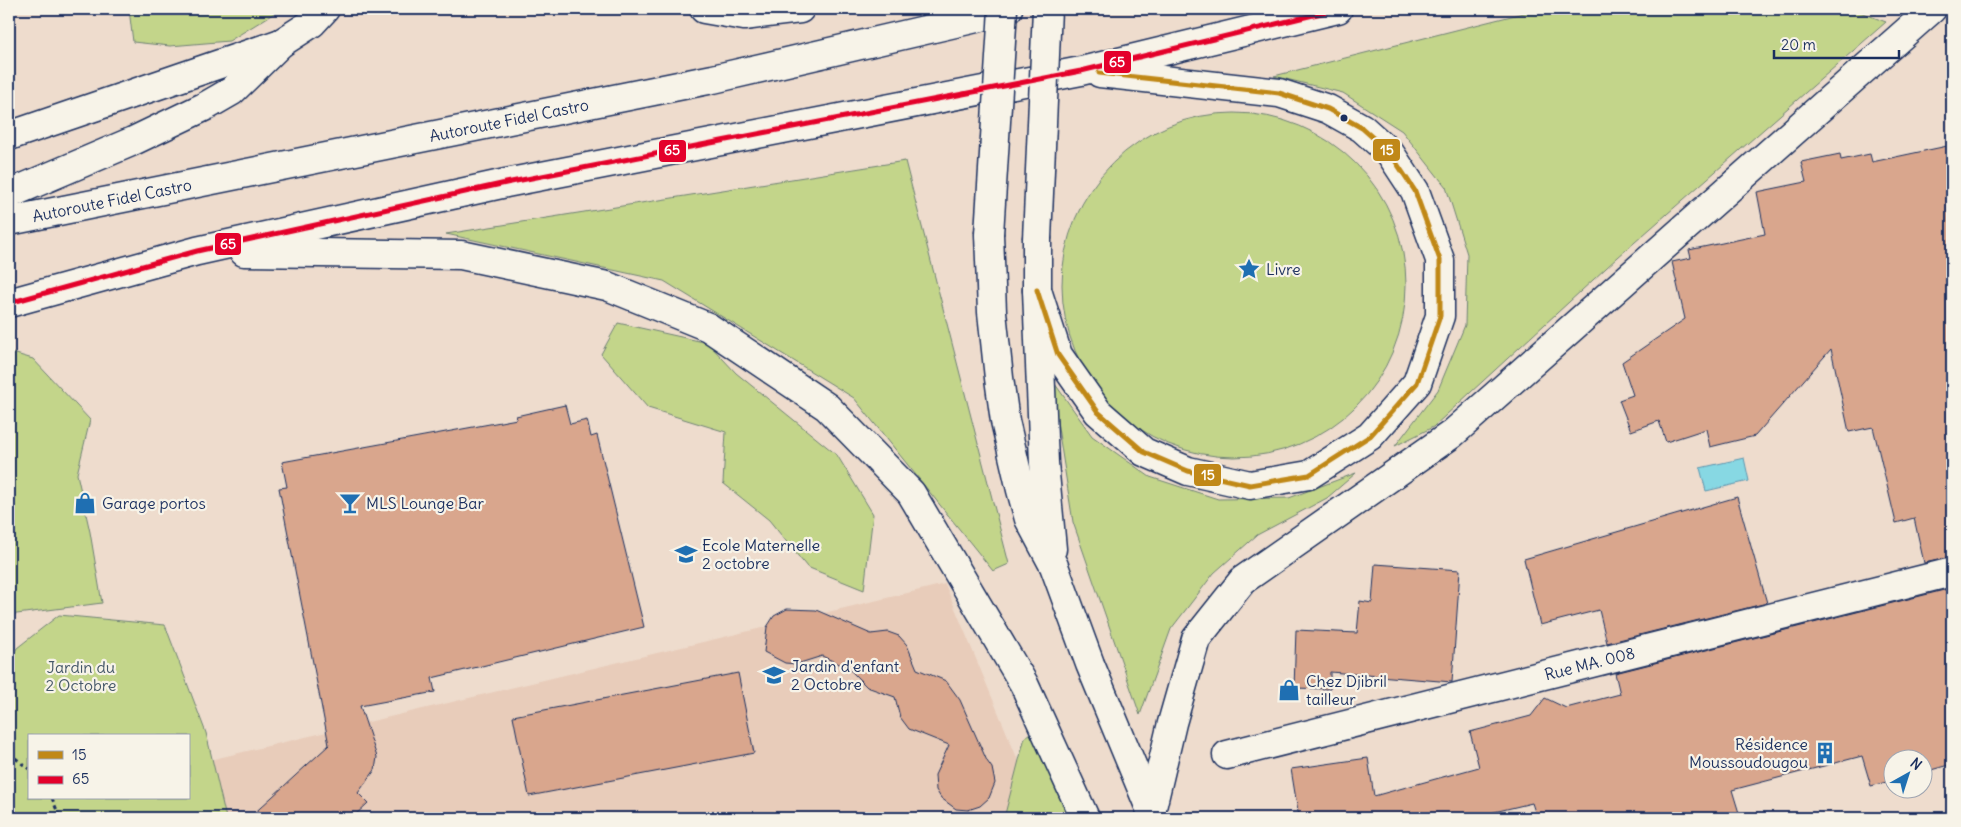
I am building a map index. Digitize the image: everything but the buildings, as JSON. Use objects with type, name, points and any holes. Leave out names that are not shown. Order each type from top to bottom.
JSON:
[{"type":"main road","points":[[9,194],[131,142],[206,106],[232,91],[281,43],[312,23],[325,9]]},
{"type":"main road","points":[[704,9],[744,16],[800,9]]},
{"type":"main road","points":[[1003,9],[989,234],[992,312],[1005,421],[1021,490],[1030,519],[1054,566],[1090,664],[1152,815]]},
{"type":"main road","name":"Autoroute Fidel Castro","points":[[9,221],[713,79],[981,17],[1008,9]]},
{"type":"main road","points":[[1047,9],[1037,239],[1037,290],[1044,463],[1054,566]]},
{"type":"main road","points":[[9,304],[197,251],[506,183],[1082,71],[1338,9]]},
{"type":"main road","points":[[1152,815],[1172,723],[1196,639],[1243,580],[1452,434],[1932,9]]},
{"type":"main road","points":[[9,136],[281,43]]},
{"type":"main road","points":[[1037,290],[1058,354],[1098,412],[1144,452],[1188,471],[1250,485],[1310,475],[1370,436],[1417,383],[1440,316],[1440,260],[1415,191],[1390,153],[1362,128],[1328,109],[1279,93],[1082,71]]},
{"type":"main road","points":[[197,251],[461,255],[607,286],[708,327],[827,407],[911,492],[1024,684],[1085,818]]},
{"type":"main road","name":"Rue MA. 008","points":[[1227,755],[1952,572]]},
{"type":"path","points":[[9,753],[28,768]]},
{"type":"path","points":[[53,800],[60,818]]},
{"type":"shaded area","name":"Jardin d'enfant 2 Octobre","points":[[945,584],[1042,818],[134,818],[184,800],[190,800],[190,765]]},
{"type":"green space","points":[[129,9],[281,9],[229,41],[170,46],[133,42]]},
{"type":"green space","points":[[1539,9],[1852,9],[1886,22],[1618,257],[1433,427],[1395,446],[1438,390],[1465,325],[1467,254],[1446,187],[1402,131],[1343,93],[1274,76]]},
{"type":"green space","points":[[1217,113],[1251,113],[1284,120],[1315,133],[1330,142],[1356,163],[1377,189],[1393,219],[1403,251],[1406,285],[1403,319],[1393,351],[1377,381],[1356,407],[1330,428],[1315,437],[1284,450],[1251,457],[1217,457],[1184,450],[1153,437],[1125,418],[1101,394],[1082,366],[1069,335],[1062,302],[1062,268],[1069,235],[1082,204],[1101,176],[1125,152],[1153,133],[1184,120]]},
{"type":"green space","points":[[905,161],[1009,564],[993,571],[854,398],[664,281],[446,234]]},
{"type":"green space","points":[[618,323],[708,343],[736,373],[837,455],[873,514],[864,590],[807,567],[769,520],[723,483],[726,432],[648,408],[601,354]]},
{"type":"green space","points":[[9,352],[33,359],[90,420],[77,474],[90,532],[102,603],[9,615]]},
{"type":"green space","points":[[1050,377],[1092,436],[1150,477],[1218,499],[1289,498],[1356,473],[1327,498],[1257,535],[1214,573],[1171,629],[1140,715],[1073,522]]},
{"type":"green space","name":"Jardin du 2 Octobre","points":[[59,615],[165,625],[206,733],[226,818],[9,818],[9,662],[17,648]]},
{"type":"green space","points":[[1036,728],[1070,818],[1004,818],[1025,737]]},
{"type":"water","points":[[1744,458],[1749,481],[1706,491],[1700,468]]},
{"type":"transit line","name":"65","points":[[9,303],[197,251],[506,183],[1081,71],[1338,9]]},
{"type":"transit line","name":"15","points":[[1037,290],[1058,355],[1098,412],[1144,452],[1188,471],[1250,485],[1309,475],[1370,436],[1417,383],[1440,316],[1440,260],[1415,191],[1390,153],[1362,128],[1328,109],[1279,93],[1099,73]]},
{"type":"place","name":"Livre","points":[[1249,269]]},
{"type":"place","name":"Garage portos","points":[[85,503]]},
{"type":"place","name":"MLS Lounge Bar","points":[[350,503]]},
{"type":"place","name":"Ecole Maternelle 2 octobre","points":[[686,554]]},
{"type":"place","name":"Jardin d'enfant 2 Octobre","points":[[774,675]]},
{"type":"place","name":"Chez Djibril tailleur","points":[[1289,690]]},
{"type":"place","name":"Résidence Moussoudougou","points":[[1825,753]]}]
